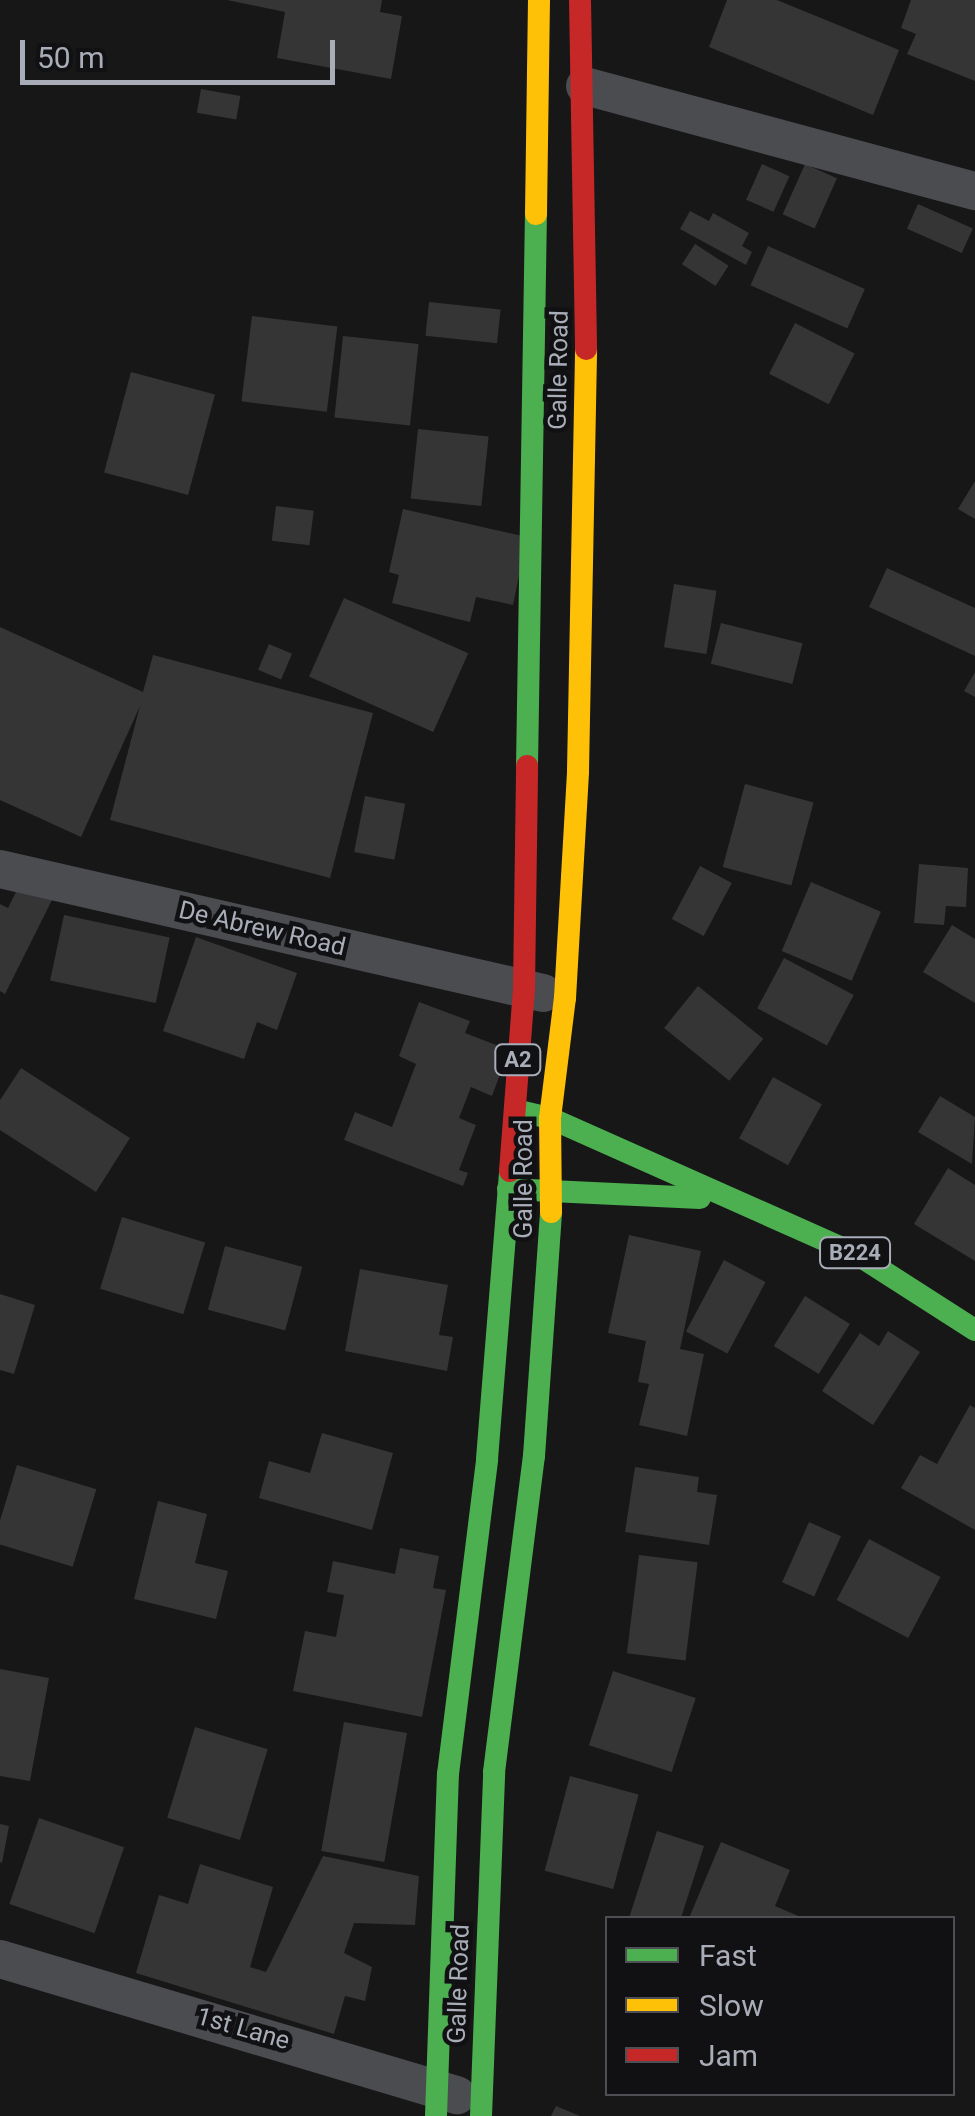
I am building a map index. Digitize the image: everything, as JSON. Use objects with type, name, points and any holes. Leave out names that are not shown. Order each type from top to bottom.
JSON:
[{"type":"main road","name":"Galle Road","points":[[438,2101],[448,1774],[488,1459],[524,989],[537,423],[539,0]]},
{"type":"main road","name":"Galle Road","points":[[481,2113],[494,1772],[534,1456],[551,1248],[546,1192],[550,1118],[565,998],[586,455],[585,86],[580,0]]},
{"type":"main road","points":[[514,1110],[550,1118]]},
{"type":"main road","name":"B224","points":[[550,1118],[722,1199],[858,1255],[975,1330]]},
{"type":"main road","points":[[508,1189],[546,1192]]},
{"type":"main road","name":"B224","points":[[546,1192],[722,1199]]},
{"type":"street","points":[[585,86],[975,191]]},
{"type":"street","name":"De Abrew Road","points":[[0,869],[565,998]]},
{"type":"street","name":"1st Lane","points":[[0,1959],[481,2113]]},
{"type":"building","points":[[227,0],[382,0],[380,12],[402,16],[391,79],[277,58],[285,12]]},
{"type":"building","points":[[727,0],[777,0],[899,50],[873,115],[709,47]]},
{"type":"building","points":[[911,0],[975,0],[975,81],[907,54],[916,34],[901,28]]},
{"type":"building","points":[[201,89],[240,96],[236,120],[197,113]]},
{"type":"building","points":[[762,164],[789,176],[774,212],[746,200]]},
{"type":"building","points":[[805,164],[837,178],[815,228],[783,214]]},
{"type":"building","points":[[918,204],[973,228],[962,253],[907,229]]},
{"type":"building","points":[[690,211],[709,221],[713,213],[749,233],[742,246],[752,252],[746,265],[680,229]]},
{"type":"building","points":[[695,244],[729,266],[715,286],[682,264]]},
{"type":"building","points":[[768,246],[865,289],[847,328],[751,285]]},
{"type":"building","points":[[429,302],[501,310],[497,343],[425,336]]},
{"type":"building","points":[[252,316],[337,326],[327,412],[242,401]]},
{"type":"building","points":[[795,323],[855,353],[829,404],[769,374]]},
{"type":"building","points":[[343,336],[419,344],[410,425],[334,418]]},
{"type":"building","points":[[131,372],[215,395],[188,495],[104,472]]},
{"type":"building","points":[[418,429],[489,436],[481,506],[411,499]]},
{"type":"building","points":[[975,481],[975,519],[958,509]]},
{"type":"building","points":[[276,506],[314,511],[309,545],[272,541]]},
{"type":"building","points":[[403,509],[527,537],[513,605],[476,597],[470,622],[392,603],[399,575],[389,572]]},
{"type":"building","points":[[887,568],[975,608],[975,656],[869,607]]},
{"type":"building","points":[[674,584],[716,591],[706,654],[664,647]]},
{"type":"building","points":[[344,598],[468,653],[433,732],[309,677]]},
{"type":"building","points":[[721,623],[803,643],[792,684],[711,664]]},
{"type":"building","points":[[0,627],[143,692],[153,655],[373,713],[330,878],[110,820],[140,706],[81,837],[0,800]]},
{"type":"building","points":[[269,644],[292,654],[281,680],[258,670]]},
{"type":"building","points":[[975,672],[975,697],[964,691]]},
{"type":"building","points":[[745,784],[814,802],[791,885],[723,867]]},
{"type":"building","points":[[365,796],[405,804],[394,860],[354,852]]},
{"type":"building","points":[[919,864],[968,868],[966,907],[946,906],[944,925],[914,923]]},
{"type":"building","points":[[700,866],[732,883],[704,936],[672,919]]},
{"type":"building","points":[[811,882],[881,912],[852,981],[782,951]]},
{"type":"building","points":[[20,884],[52,900],[5,994],[0,991],[0,904],[8,908]]},
{"type":"building","points":[[64,915],[170,937],[156,1003],[50,981]]},
{"type":"building","points":[[952,925],[975,939],[975,1003],[923,972]]},
{"type":"building","points":[[196,937],[297,973],[277,1030],[257,1022],[244,1059],[163,1031]]},
{"type":"building","points":[[784,958],[854,995],[827,1045],[757,1008]]},
{"type":"building","points":[[698,986],[763,1039],[729,1081],[664,1028]]},
{"type":"building","points":[[419,1002],[470,1021],[465,1033],[509,1050],[492,1096],[471,1087],[459,1118],[476,1125],[459,1170],[468,1173],[463,1186],[344,1140],[355,1112],[392,1127],[416,1064],[399,1056]]},
{"type":"building","points":[[21,1068],[130,1138],[96,1192],[0,1130],[0,1100]]},
{"type":"building","points":[[773,1077],[822,1104],[788,1165],[739,1138]]},
{"type":"building","points":[[940,1096],[975,1117],[972,1164],[918,1132]]},
{"type":"building","points":[[948,1168],[975,1185],[975,1261],[914,1224]]},
{"type":"building","points":[[122,1217],[205,1242],[183,1314],[100,1289]]},
{"type":"building","points":[[629,1235],[701,1251],[680,1349],[704,1354],[687,1436],[639,1425],[649,1384],[638,1382],[646,1341],[608,1333]]},
{"type":"building","points":[[225,1246],[302,1267],[285,1330],[208,1310]]},
{"type":"building","points":[[724,1260],[765,1282],[727,1354],[686,1332]]},
{"type":"building","points":[[360,1269],[448,1285],[439,1335],[453,1337],[447,1371],[345,1351]]},
{"type":"building","points":[[0,1294],[35,1305],[14,1374],[0,1370]]},
{"type":"building","points":[[805,1296],[850,1324],[819,1374],[774,1346]]},
{"type":"building","points":[[888,1331],[920,1352],[873,1425],[822,1391],[860,1333],[879,1346]]},
{"type":"building","points":[[970,1405],[975,1408],[975,1530],[901,1488],[920,1455],[937,1464]]},
{"type":"building","points":[[322,1433],[393,1453],[372,1530],[259,1498],[269,1461],[310,1473]]},
{"type":"building","points":[[17,1465],[96,1489],[73,1567],[0,1545],[0,1521]]},
{"type":"building","points":[[635,1467],[699,1477],[697,1492],[717,1495],[709,1545],[625,1532]]},
{"type":"building","points":[[158,1501],[207,1514],[195,1563],[228,1571],[216,1619],[134,1599]]},
{"type":"building","points":[[809,1522],[841,1536],[814,1597],[782,1582]]},
{"type":"building","points":[[869,1539],[941,1577],[908,1638],[837,1600]]},
{"type":"building","points":[[400,1548],[439,1556],[433,1588],[446,1590],[422,1717],[293,1691],[305,1631],[336,1637],[344,1595],[327,1592],[333,1561],[395,1574]]},
{"type":"building","points":[[639,1555],[698,1562],[685,1660],[627,1653]]},
{"type":"building","points":[[0,1669],[49,1678],[30,1781],[0,1776]]},
{"type":"building","points":[[613,1671],[696,1698],[672,1772],[589,1745]]},
{"type":"building","points":[[344,1722],[407,1733],[384,1862],[321,1851]]},
{"type":"building","points":[[195,1727],[268,1749],[240,1840],[167,1818]]},
{"type":"building","points":[[570,1776],[639,1794],[613,1889],[545,1871]]},
{"type":"building","points":[[39,1818],[124,1847],[94,1933],[9,1904]]},
{"type":"building","points":[[0,1824],[9,1826],[2,1863],[0,1862]]},
{"type":"building","points":[[657,1831],[704,1846],[682,1916],[630,1916]]},
{"type":"building","points":[[721,1842],[790,1870],[775,1906],[798,1916],[690,1916]]},
{"type":"building","points":[[323,1856],[419,1876],[415,1925],[354,1923],[344,1953],[372,1967],[365,2001],[345,1996],[334,2034],[136,1973],[159,1895],[188,1904],[200,1864],[273,1887],[250,1967],[266,1972]]},
{"type":"building","points":[[556,2106],[580,2116],[551,2116]]},
{"type":"traffic: fast","points":[[527,766],[536,214]]},
{"type":"traffic: fast","points":[[515,1110],[550,1118],[858,1255],[975,1330]]},
{"type":"traffic: fast","points":[[436,2116],[448,1774],[487,1459],[510,1171]]},
{"type":"traffic: fast","points":[[508,1189],[700,1198]]},
{"type":"traffic: fast","points":[[481,2116],[494,1772],[534,1456],[551,1212]]},
{"type":"traffic: slow","points":[[536,214],[539,0]]},
{"type":"traffic: slow","points":[[551,1212],[550,1118],[565,998],[578,771],[586,349]]},
{"type":"traffic: jam","points":[[580,0],[586,349]]},
{"type":"traffic: jam","points":[[510,1171],[524,989],[527,766]]}]
